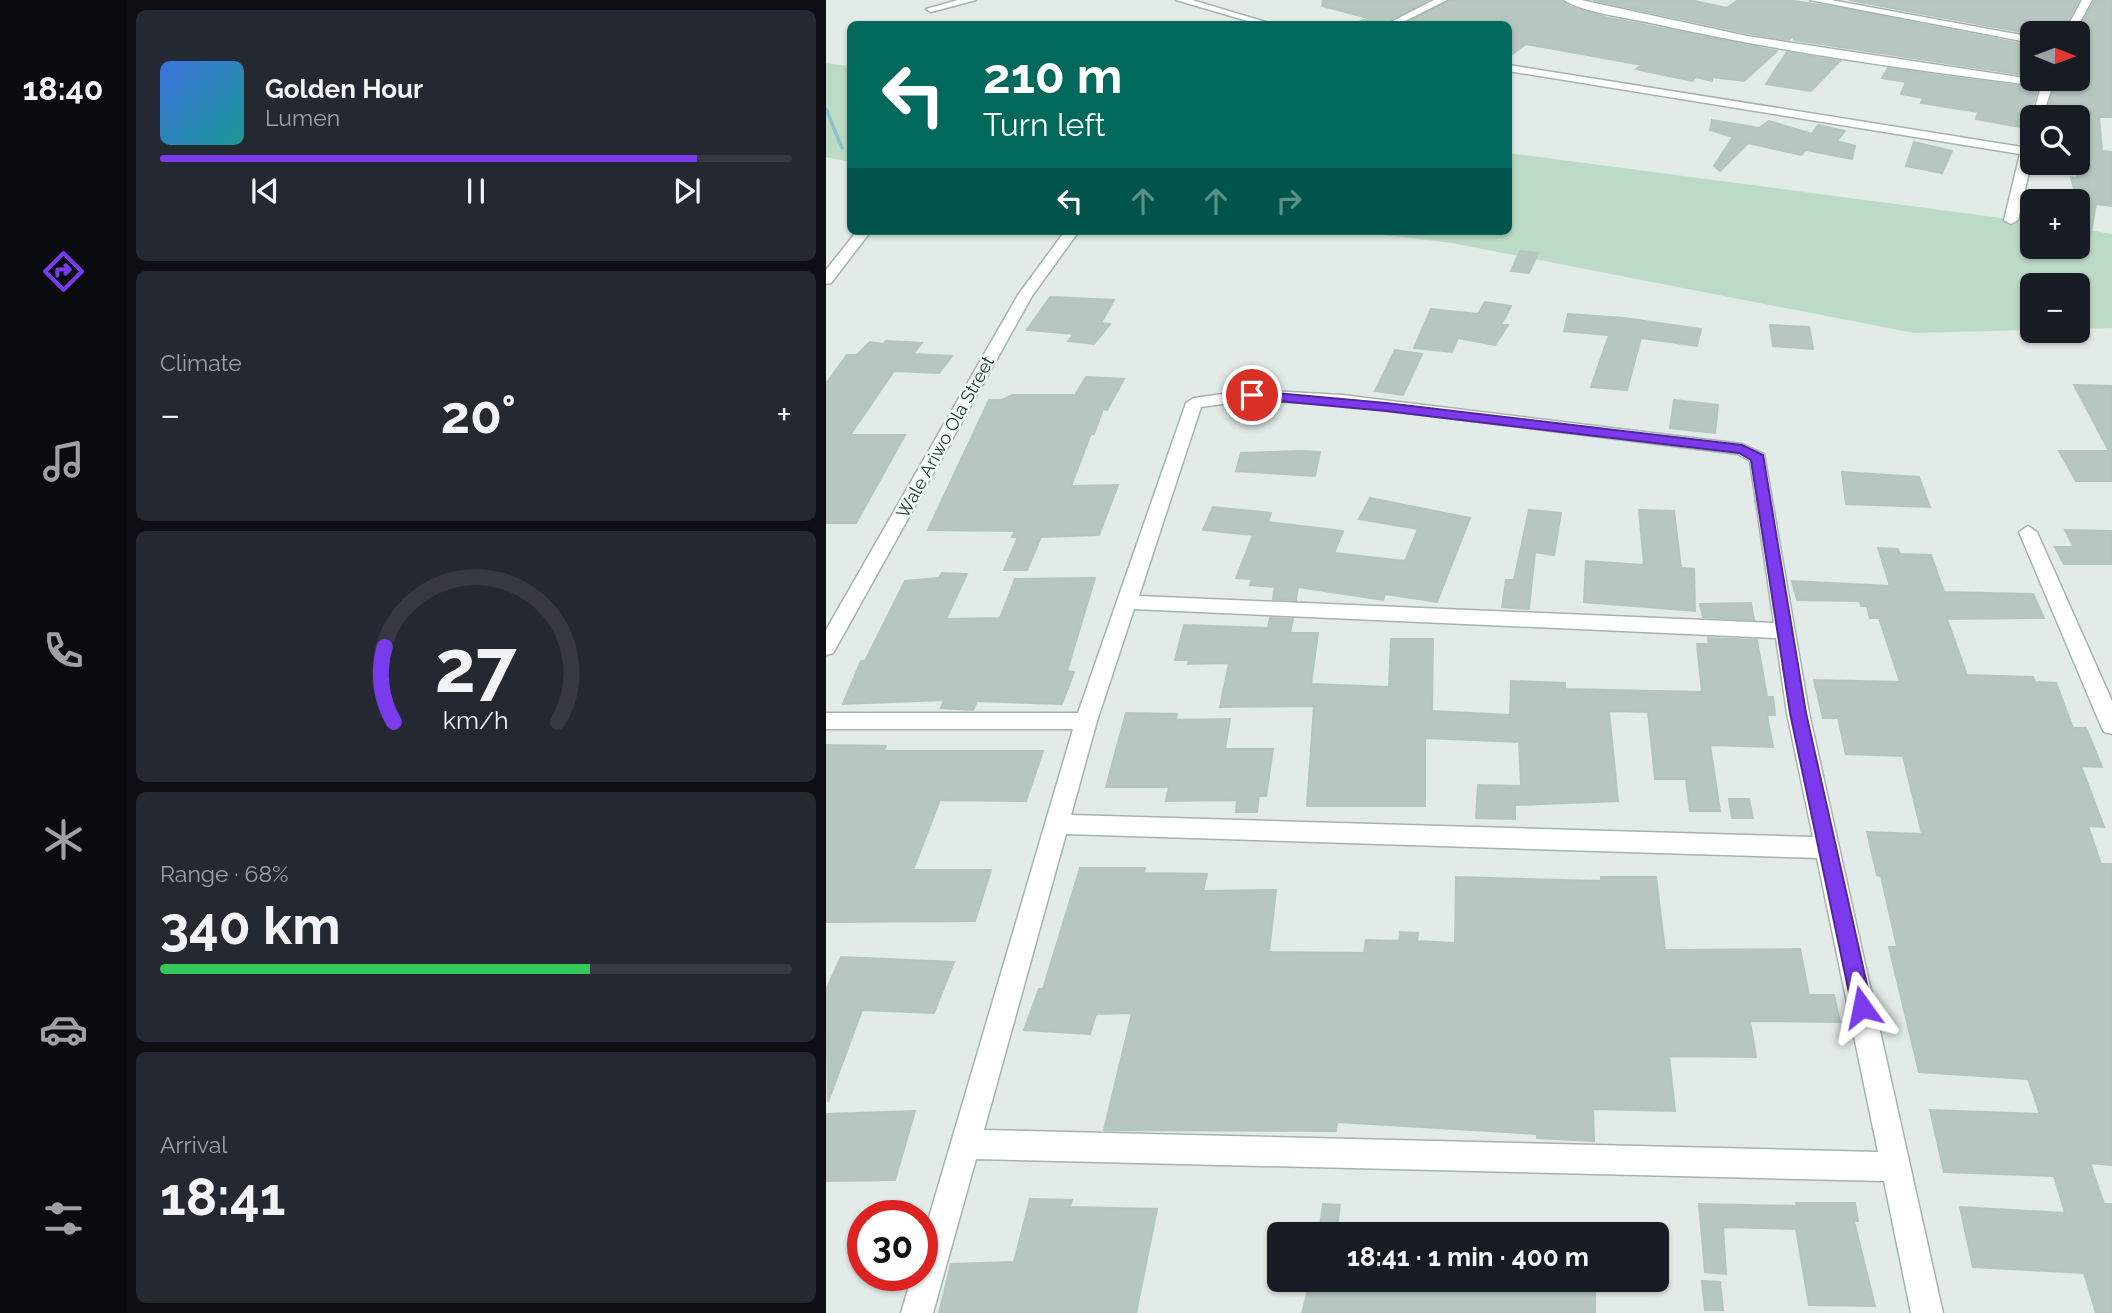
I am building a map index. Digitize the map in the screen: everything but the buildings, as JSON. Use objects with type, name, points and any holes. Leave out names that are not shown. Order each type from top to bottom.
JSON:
[{"type":"street","points":[[931,9],[956,1],[971,0]]},
{"type":"street","points":[[1181,0],[1257,21]]},
{"type":"street","points":[[1398,21],[1442,0]]},
{"type":"street","points":[[1569,0],[1664,25],[1765,45],[2020,77]]},
{"type":"street","points":[[1815,0],[2020,38]]},
{"type":"street","points":[[2074,21],[2083,2]]},
{"type":"street","points":[[1512,69],[2020,151]]},
{"type":"street","points":[[2011,220],[2020,175]]},
{"type":"street","points":[[826,280],[861,235]]},
{"type":"street","name":"Wale Ariwo Ola Street","points":[[826,648],[1025,295],[1069,235]]},
{"type":"street","points":[[917,1313],[1059,824],[1086,721],[1194,403],[1227,395],[1276,395],[1742,449],[1758,458],[1798,713],[1927,1313]]},
{"type":"street","points":[[2028,532],[2112,726]]},
{"type":"street","points":[[1127,602],[1785,631]]},
{"type":"street","points":[[826,721],[1086,721]]},
{"type":"street","points":[[1059,824],[1829,848]]},
{"type":"street","points":[[965,1144],[1895,1167]]},
{"type":"green space","points":[[826,63],[847,66],[847,161],[826,157]]},
{"type":"green space","points":[[1512,153],[2020,220],[2020,259],[2090,259],[2090,230],[2112,234],[2112,328],[2090,329],[2090,273],[2020,273],[2020,330],[1914,333],[1452,243],[1385,235],[1512,235]]},
{"type":"waterway","points":[[826,109],[842,148]]},
{"type":"route","points":[[1252,395],[1276,395],[1386,407],[1742,449],[1758,458],[1798,713],[1862,1007]]}]
